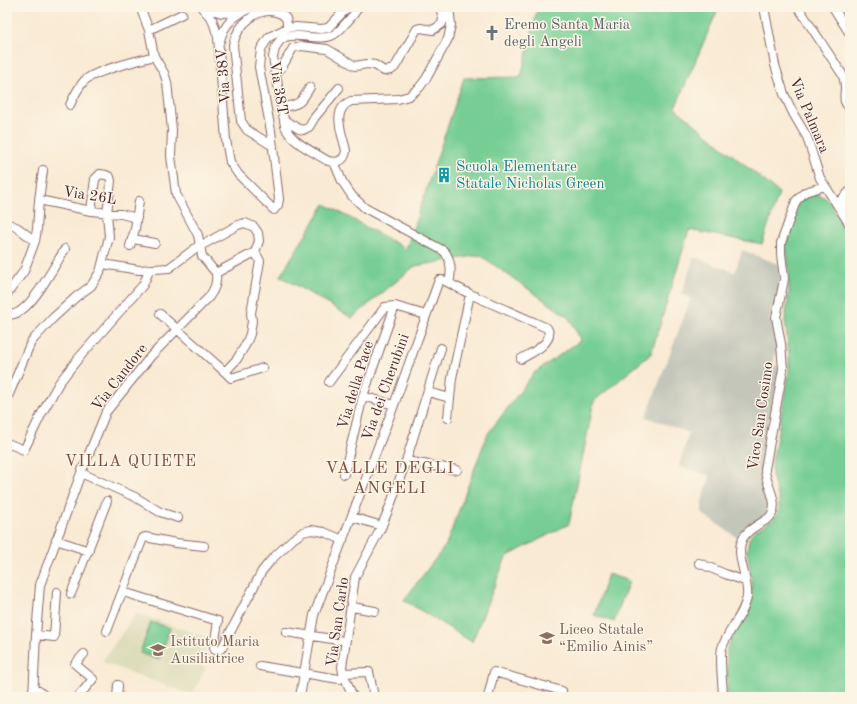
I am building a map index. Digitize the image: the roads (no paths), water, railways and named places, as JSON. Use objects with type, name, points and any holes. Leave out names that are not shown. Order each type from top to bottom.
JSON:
[{"type":"street","points":[[103,264],[139,270],[169,268],[197,247],[201,245],[238,225],[245,223],[254,228],[258,233],[259,241],[255,252],[216,273],[202,256],[201,245],[198,235],[176,194],[172,156],[172,130],[168,82],[164,72],[154,56],[149,30],[140,7]]},
{"type":"street","points":[[202,7],[222,13],[244,11]]},
{"type":"street","points":[[202,7],[209,14],[215,24],[219,48]]},
{"type":"street","points":[[219,48],[221,37],[226,25],[233,17],[253,7]]},
{"type":"street","name":"Via 38T","points":[[219,48],[226,140],[230,162],[238,174],[274,210],[278,205],[279,199],[273,146],[260,73],[260,55],[263,44],[269,37],[286,28],[328,28],[348,7]]},
{"type":"street","points":[[358,7],[354,15],[339,31],[332,36],[322,38],[294,35],[281,40],[274,52],[273,57],[287,130],[292,138],[328,161],[334,162],[344,158],[346,151],[339,120],[341,109],[344,105],[351,101],[392,100],[403,98],[409,96],[419,88],[426,79],[448,39],[452,25],[449,7]]},
{"type":"street","points":[[275,72],[282,66],[293,48],[301,46],[326,49],[354,66],[367,64],[375,65],[384,70],[391,70],[395,67],[417,29],[433,30],[442,24],[443,19],[440,7]]},
{"type":"street","name":"Via Palmara","points":[[764,7],[772,52],[781,85],[794,115],[807,137],[818,173],[850,225]]},
{"type":"street","points":[[798,7],[847,82],[844,100],[850,108]]},
{"type":"street","points":[[833,7],[850,34]]},
{"type":"street","name":"Via 38V","points":[[273,146],[247,130],[241,122],[233,45],[235,37],[242,26],[262,12],[269,10],[284,16],[287,20],[286,28]]},
{"type":"street","points":[[149,30],[182,14]]},
{"type":"street","points":[[70,105],[80,86],[89,77],[154,56]]},
{"type":"street","points":[[282,107],[300,102],[310,87]]},
{"type":"street","points":[[284,120],[299,129],[306,129],[339,88]]},
{"type":"street","points":[[334,162],[342,181],[352,196],[365,208],[444,250],[450,263],[450,276],[448,283],[548,328],[549,337],[542,347],[521,359]]},
{"type":"street","points":[[7,294],[24,271],[35,241],[43,170]]},
{"type":"street","points":[[7,399],[31,342],[52,319],[76,297],[91,286],[100,272],[109,238],[107,213],[111,181],[110,177],[106,174],[100,174],[95,179],[91,211]]},
{"type":"street","name":"Vico San Cosimo","points":[[723,697],[722,648],[745,603],[747,594],[741,555],[741,543],[747,533],[770,517],[773,513],[774,505],[766,479],[766,469],[783,369],[781,344],[776,317],[784,278],[780,254],[781,243],[793,206],[799,197],[805,192],[825,186]]},
{"type":"street","points":[[839,207],[850,191]]},
{"type":"street","name":"Via 26L","points":[[39,200],[91,211],[122,214],[137,218]]},
{"type":"street","points":[[139,201],[132,243],[155,243]]},
{"type":"street","points":[[839,207],[850,201]]},
{"type":"street","points":[[7,223],[18,228],[35,241]]},
{"type":"street","points":[[7,315],[18,313],[28,305],[65,249]]},
{"type":"street","points":[[225,372],[243,350],[250,334],[252,321],[251,313],[260,261],[255,252]]},
{"type":"street","points":[[7,443],[24,450],[59,383],[77,360],[143,285],[150,269]]},
{"type":"street","name":"Via Candore","points":[[33,693],[40,585],[81,473],[106,412],[151,356],[209,297],[216,286],[216,273]]},
{"type":"street","name":"Via dei Cherubini","points":[[300,697],[314,615],[394,405],[439,280],[443,280],[448,283]]},
{"type":"street","points":[[448,418],[452,378],[470,294]]},
{"type":"street","points":[[329,382],[384,307],[396,306],[426,315]]},
{"type":"street","name":"Via della Pace","points":[[344,474],[363,396],[396,306]]},
{"type":"street","points":[[160,314],[231,378],[263,368]]},
{"type":"street","name":"Via San Carlo","points":[[353,697],[341,676],[352,607],[355,577],[382,526],[390,506],[428,392],[440,348]]},
{"type":"street","points":[[428,392],[450,398]]},
{"type":"street","points":[[363,396],[394,405]]},
{"type":"street","points":[[406,460],[458,470]]},
{"type":"street","points":[[81,473],[135,497],[160,512],[178,518]]},
{"type":"street","points":[[71,594],[89,551],[107,501]]},
{"type":"street","points":[[352,517],[382,526]]},
{"type":"street","points":[[123,592],[218,621],[214,647],[216,651],[219,651],[222,648],[262,571],[293,539],[303,532],[311,530],[324,532],[343,540]]},
{"type":"street","points":[[108,631],[143,538],[145,537],[176,543],[204,546]]},
{"type":"street","points":[[56,540],[89,551]]},
{"type":"street","points":[[699,563],[745,581]]},
{"type":"street","points":[[36,635],[54,637],[57,592]]},
{"type":"street","points":[[352,607],[375,611]]},
{"type":"street","points":[[286,632],[339,640]]},
{"type":"street","points":[[78,697],[93,679],[75,664],[84,654]]},
{"type":"street","points":[[260,666],[304,673],[341,676],[369,672],[374,697]]},
{"type":"street","points":[[488,697],[494,672],[562,691],[563,697]]},
{"type":"street","points":[[117,697],[118,684]]},
{"type":"street","points":[[33,693],[39,691],[46,697]]},
{"type":"place","name":"Eremo Santa Maria degli Angeli","points":[[492,33]]},
{"type":"place","name":"Scuola Elementare Statale Nicholas Green","points":[[444,175]]},
{"type":"place","name":"Liceo Statale “Emilio Ainis”","points":[[547,638]]},
{"type":"place","name":"Istituto Maria Ausiliatrice","points":[[158,650]]},
{"type":"district","name":"VILLA QUIETE","points":[[131,460]]},
{"type":"district","name":"VALLE DEGLI ANGELI","points":[[390,477]]}]
